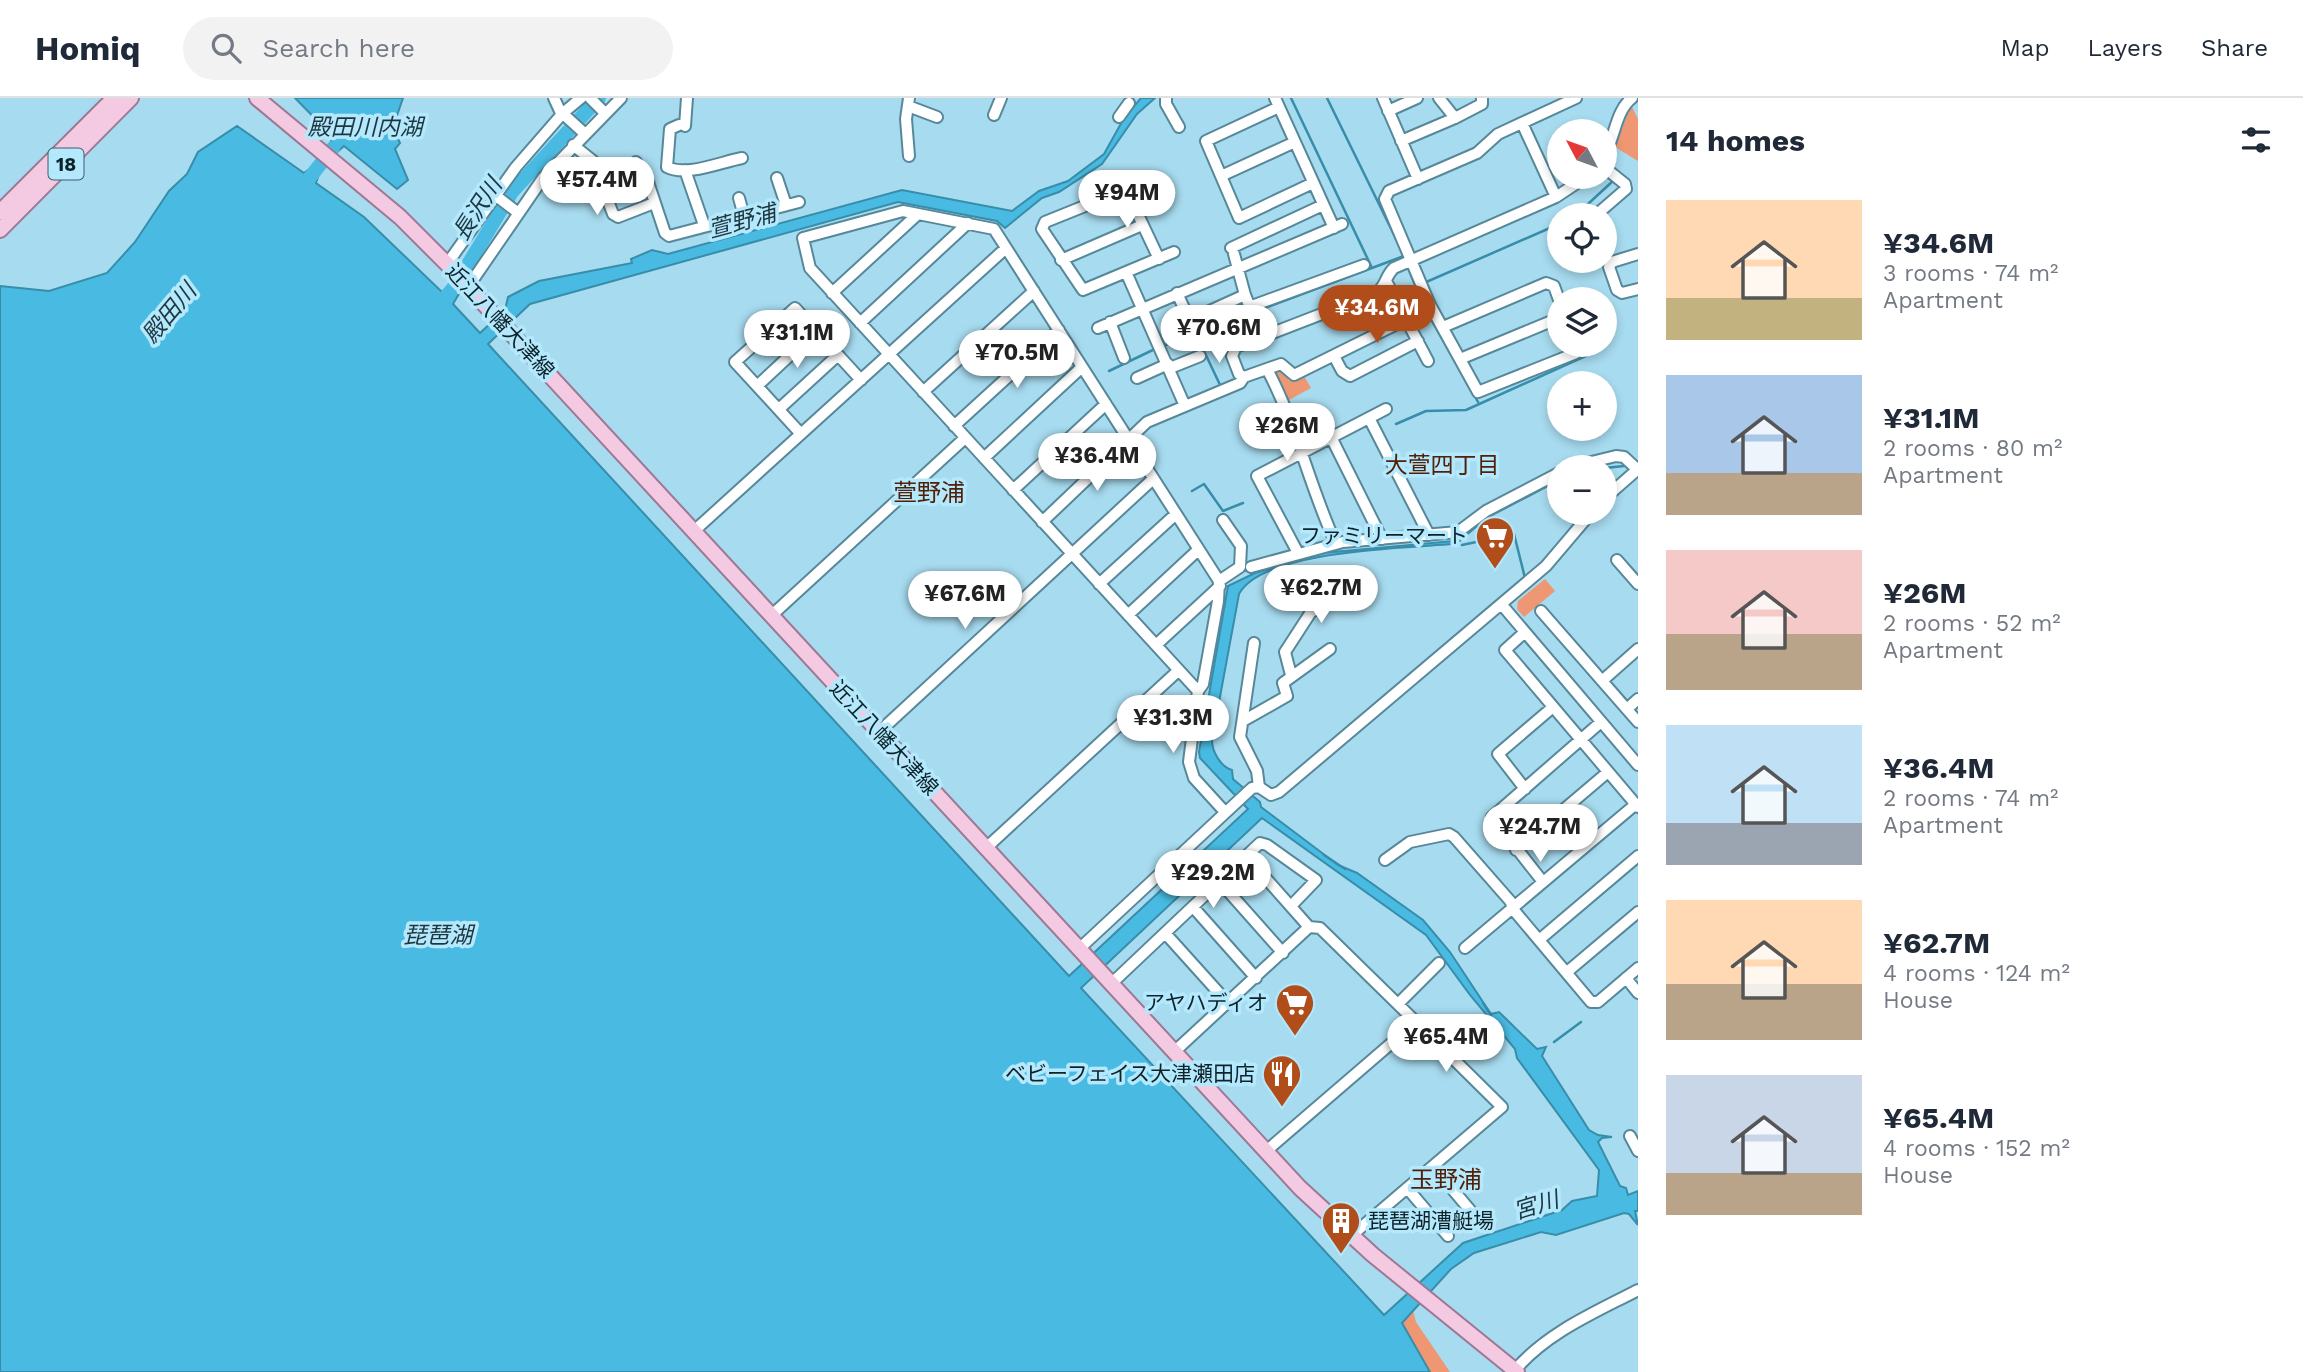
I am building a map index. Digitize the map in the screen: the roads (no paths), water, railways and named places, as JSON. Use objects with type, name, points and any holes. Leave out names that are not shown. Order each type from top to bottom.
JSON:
[{"type":"main road","name":"18","points":[[0,212],[114,98]]},
{"type":"main road","name":"18","points":[[0,230],[131,98]]},
{"type":"main road","name":"近江八幡大津線","points":[[257,98],[400,217],[450,267],[1265,1152],[1351,1236],[1516,1371]]},
{"type":"street","points":[[554,98],[565,115],[582,131]]},
{"type":"street","points":[[450,267],[496,196],[581,98]]},
{"type":"street","points":[[590,98],[604,111]]},
{"type":"street","points":[[467,286],[515,210],[573,145],[582,131],[621,98]]},
{"type":"street","points":[[687,98],[682,126],[670,129],[667,167],[685,170],[742,158]]},
{"type":"street","points":[[994,115],[1001,98]]},
{"type":"street","points":[[1166,98],[1166,104],[1178,127]]},
{"type":"street","points":[[1383,98],[1418,179]]},
{"type":"street","points":[[1388,111],[1417,98]]},
{"type":"street","points":[[1439,98],[1455,118]]},
{"type":"street","points":[[1401,141],[1476,109],[1482,104],[1482,98]]},
{"type":"street","points":[[1567,357],[1482,393],[1475,389],[1408,264],[1385,199],[1389,191],[1477,153],[1498,134],[1576,98]]},
{"type":"street","points":[[1617,123],[1627,99]]},
{"type":"street","points":[[1119,117],[1129,100]]},
{"type":"street","points":[[909,156],[908,102],[937,117]]},
{"type":"street","points":[[1098,328],[1338,226],[1323,205],[1277,103],[1206,141],[1240,218],[1313,183]]},
{"type":"street","points":[[1522,123],[1556,197]]},
{"type":"street","points":[[1221,176],[1295,142]]},
{"type":"street","points":[[573,145],[593,161],[613,214],[618,217],[654,203]]},
{"type":"street","points":[[604,187],[636,162],[648,182],[665,233],[669,236],[799,202]]},
{"type":"street","points":[[685,170],[705,225]]},
{"type":"street","points":[[777,178],[786,205]]},
{"type":"street","points":[[1610,203],[1626,189],[1625,184],[1617,178]]},
{"type":"street","points":[[1142,183],[1125,187],[1045,222],[1042,229],[1083,290],[1174,252]]},
{"type":"street","points":[[1125,187],[1159,259]]},
{"type":"street","points":[[1244,377],[1238,372],[1232,356],[1233,349],[1376,293],[1384,287],[1391,270],[1556,197],[1568,189]]},
{"type":"street","points":[[496,196],[515,210]]},
{"type":"street","points":[[739,198],[744,216]]},
{"type":"street","points":[[1262,337],[1249,307],[1233,251],[1323,205]]},
{"type":"street","points":[[1198,691],[810,268],[803,238],[903,211],[994,229],[1219,583],[1203,684],[1198,691],[1189,762],[1194,778],[1225,812]]},
{"type":"street","points":[[832,293],[918,214]]},
{"type":"street","points":[[860,324],[968,223]]},
{"type":"street","points":[[1061,260],[1142,225]]},
{"type":"street","points":[[694,531],[1006,248]]},
{"type":"street","points":[[1638,254],[1612,262],[1609,267],[1617,290],[1622,293],[1638,289]]},
{"type":"street","points":[[1249,307],[1364,265]]},
{"type":"street","points":[[1126,272],[1185,406]]},
{"type":"street","points":[[1386,281],[1428,361]]},
{"type":"street","points":[[1443,327],[1546,283],[1554,287]]},
{"type":"street","points":[[923,392],[1034,291]]},
{"type":"street","points":[[1177,293],[1188,317],[1192,319],[1245,295]]},
{"type":"street","points":[[801,434],[735,362],[795,308],[861,380]]},
{"type":"street","points":[[1042,522],[1130,442],[1147,422],[1240,383],[1244,377],[1281,364],[1294,375],[1407,319]]},
{"type":"street","points":[[1110,322],[1124,358]]},
{"type":"street","points":[[1460,359],[1547,323]]},
{"type":"street","points":[[954,426],[1059,330]]},
{"type":"street","points":[[757,386],[817,331]]},
{"type":"street","points":[[1334,356],[1342,371],[1350,376],[1418,341]]},
{"type":"street","points":[[779,410],[838,355]]},
{"type":"street","points":[[1137,378],[1200,356]]},
{"type":"street","points":[[984,458],[1082,367]]},
{"type":"street","points":[[1267,369],[1286,404],[1316,501],[1336,544]]},
{"type":"street","points":[[1013,490],[1106,404]]},
{"type":"street","points":[[1298,552],[1257,476],[1386,409]]},
{"type":"street","points":[[1369,418],[1429,535]]},
{"type":"street","points":[[1331,437],[1382,539]]},
{"type":"street","points":[[772,615],[965,438]]},
{"type":"street","points":[[1617,456],[1624,457],[1638,469],[1617,487]]},
{"type":"street","points":[[879,732],[1153,479]]},
{"type":"street","points":[[1251,567],[1298,552],[1336,544],[1458,532],[1486,511],[1547,479]]},
{"type":"street","points":[[1099,584],[1176,514]]},
{"type":"street","points":[[1156,645],[1219,583],[1240,567],[1241,546],[1223,520]]},
{"type":"street","points":[[1254,789],[1275,795],[1502,605],[1560,552],[1581,525]]},
{"type":"street","points":[[1128,615],[1198,550]]},
{"type":"street","points":[[1617,559],[1638,584]]},
{"type":"street","points":[[1291,675],[1285,652],[1311,612],[1324,605],[1318,592]]},
{"type":"street","points":[[1502,605],[1601,722],[1633,750],[1638,765]]},
{"type":"street","points":[[1541,611],[1638,722]]},
{"type":"street","points":[[1465,948],[1637,805],[1505,650],[1525,632]]},
{"type":"street","points":[[1082,952],[1225,812],[1254,789],[1257,771],[1240,737],[1254,643]]},
{"type":"street","points":[[1243,721],[1287,696],[1283,683],[1330,649]]},
{"type":"street","points":[[1603,680],[1638,649]]},
{"type":"street","points":[[986,848],[1179,670]]},
{"type":"street","points":[[1627,709],[1638,699]]},
{"type":"street","points":[[1525,789],[1498,754],[1553,707]]},
{"type":"street","points":[[1542,882],[1492,817],[1601,722]]},
{"type":"street","points":[[1516,850],[1608,772]]},
{"type":"street","points":[[1402,864],[1390,856],[1410,842],[1450,834],[1511,902],[1512,908],[1591,1002],[1598,1002],[1638,968]]},
{"type":"street","points":[[1106,979],[1165,933],[1260,843],[1267,845],[1316,880],[1314,886],[1291,906]]},
{"type":"street","points":[[1247,856],[1309,927],[1320,928],[1502,1107],[1351,1236]]},
{"type":"street","points":[[1539,940],[1638,856]]},
{"type":"street","points":[[1220,882],[1283,953]]},
{"type":"street","points":[[1192,907],[1256,978]]},
{"type":"street","points":[[1567,972],[1638,912]]},
{"type":"street","points":[[1174,1052],[1309,927]]},
{"type":"street","points":[[1165,933],[1228,1003]]},
{"type":"street","points":[[1398,1004],[1439,962]]},
{"type":"street","points":[[1626,978],[1638,993]]},
{"type":"street","points":[[1265,1152],[1416,1022]]},
{"type":"street","points":[[1630,1136],[1638,1151]]},
{"type":"street","points":[[1433,1166],[1480,1222]]},
{"type":"street","points":[[1407,1188],[1448,1236]]},
{"type":"street","points":[[1516,1371],[1538,1345],[1638,1290]]},
{"type":"water","name":"殿田川内湖","points":[[295,98],[403,98],[393,127],[400,143],[395,149],[408,180],[397,189],[344,146],[335,154],[328,148],[333,137]]},
{"type":"water","name":"琵琶湖","points":[[1141,98],[1155,98],[1137,114],[1102,164],[1059,192],[1042,198],[1005,228],[997,221],[898,202],[530,304],[488,344],[1069,976],[1248,809],[1200,758],[1199,752],[1228,586],[1255,573],[1322,553],[1453,541],[1453,544],[1371,550],[1305,560],[1276,568],[1253,579],[1239,594],[1212,740],[1214,749],[1221,762],[1232,770],[1233,779],[1260,802],[1261,807],[1338,865],[1357,873],[1423,920],[1450,952],[1491,1014],[1499,1012],[1537,1049],[1546,1047],[1542,1056],[1589,1130],[1598,1135],[1612,1137],[1602,1138],[1598,1142],[1620,1186],[1626,1188],[1628,1195],[1638,1191],[1638,1211],[1635,1211],[1638,1225],[1629,1214],[1624,1213],[1556,1235],[1541,1232],[1474,1253],[1451,1269],[1402,1323],[1430,1372],[0,1372],[0,286],[49,291],[107,273],[135,242],[169,191],[187,174],[198,152],[237,126],[304,173],[312,167],[319,174],[316,183],[364,217],[443,293],[451,281],[460,292],[453,304],[480,333],[505,310],[508,297],[539,281],[632,263],[631,259],[652,250],[668,254],[902,190],[1012,211],[1039,191],[1068,181],[1104,154],[1124,118]],"holes":[[[1262,818],[1426,935],[1470,995],[1515,1049],[1517,1058],[1599,1170],[1597,1196],[1572,1201],[1562,1210],[1463,1243],[1384,1315],[1081,988]]]},
{"type":"waterway","name":"長沢川","points":[[442,301],[455,286],[512,192],[599,98]]},
{"type":"waterway","points":[[1291,98],[1372,268]]},
{"type":"waterway","points":[[1327,98],[1401,249]]},
{"type":"waterway","name":"殿田川","points":[[304,185],[333,148]]},
{"type":"waterway","points":[[1589,203],[1604,189]]},
{"type":"waterway","points":[[1424,283],[1547,229]]},
{"type":"waterway","points":[[1257,311],[1404,256]]},
{"type":"waterway","points":[[1407,265],[1423,305],[1478,402]]},
{"type":"waterway","points":[[1163,346],[1245,316]]},
{"type":"waterway","points":[[1196,334],[1221,387]]},
{"type":"waterway","points":[[1109,371],[1157,348]]},
{"type":"waterway","points":[[1396,424],[1426,411],[1466,410],[1583,357]]},
{"type":"waterway","points":[[1617,467],[1624,466]]},
{"type":"waterway","points":[[1192,491],[1204,484],[1223,511],[1243,503]]},
{"type":"waterway","points":[[1451,543],[1459,541],[1486,518],[1547,486]]},
{"type":"waterway","points":[[1462,545],[1514,534],[1525,578]]},
{"type":"waterway","points":[[1324,855],[1345,869]]},
{"type":"waterway","points":[[1483,1003],[1491,1015]]},
{"type":"waterway","points":[[1554,1042],[1581,1022]]},
{"type":"place","name":"ファミリーマート","points":[[1495,570]]},
{"type":"place","name":"アヤハディオ","points":[[1295,1037]]},
{"type":"place","name":"ベビーフェイス大津瀬田店","points":[[1282,1108]]},
{"type":"place","name":"琵琶湖漕艇場","points":[[1341,1255]]},
{"type":"district","name":"大萱四丁目","points":[[1442,465]]},
{"type":"district","name":"萱野浦","points":[[929,493]]},
{"type":"district","name":"玉野浦","points":[[1446,1180]]},
{"type":"water label","name":"宮川","points":[[1536,1205]]}]
